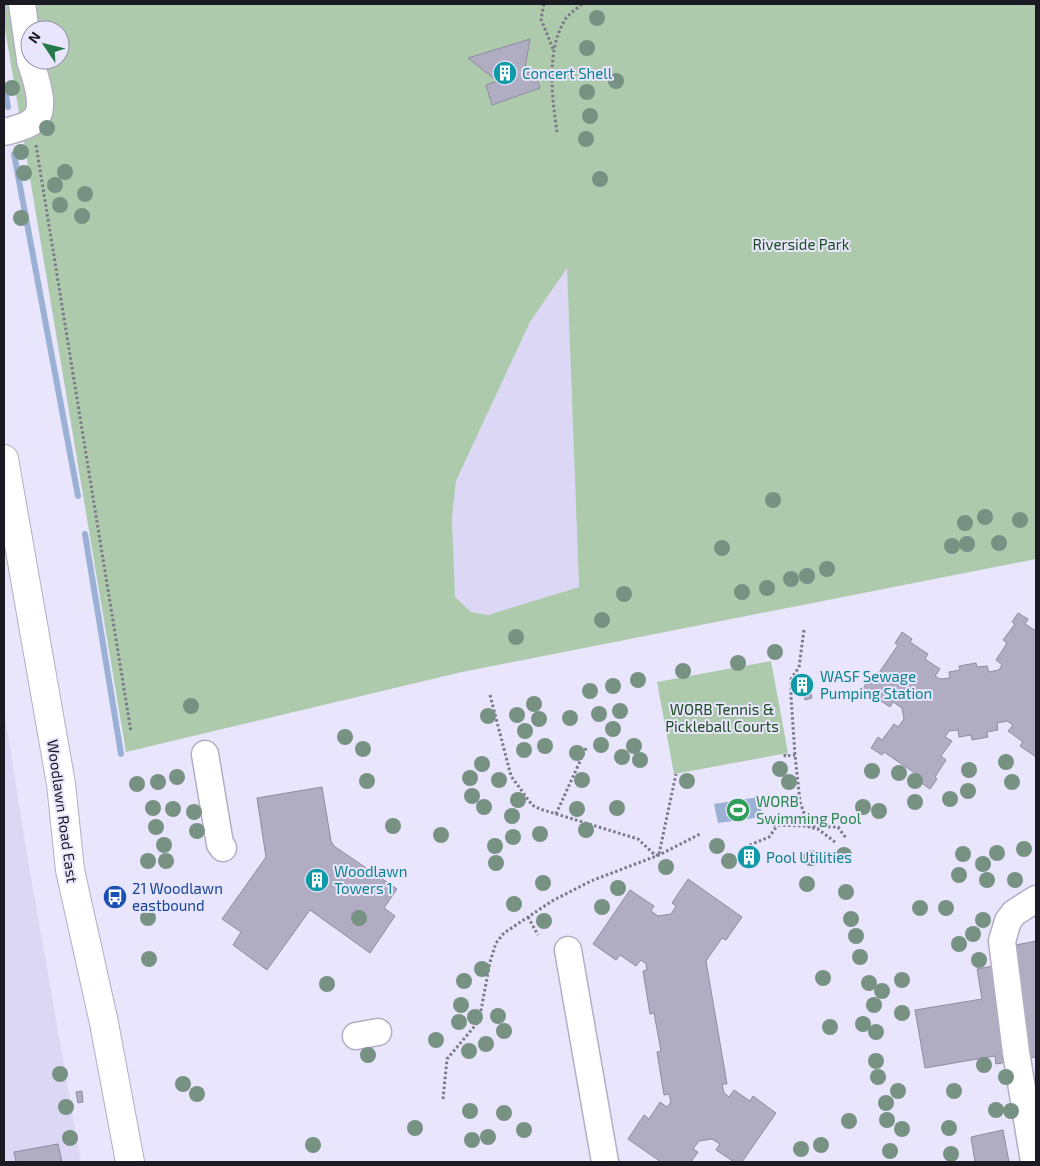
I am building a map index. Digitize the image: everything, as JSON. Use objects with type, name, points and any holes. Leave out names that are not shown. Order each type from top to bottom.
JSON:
[{"type":"main road","name":"Woodlawn Road East","points":[[4,459],[61,784],[70,870],[104,1023],[130,1162]]},
{"type":"lane","points":[[22,4],[24,20]]},
{"type":"lane","points":[[4,132],[32,123],[41,111],[40,96],[33,70]]},
{"type":"lane","points":[[204,754],[220,844],[223,848]]},
{"type":"lane","points":[[1034,1162],[1016,1052],[1002,940],[1008,921],[1014,913],[1022,906],[1036,899]]},
{"type":"lane","points":[[568,950],[605,1162]]},
{"type":"path","points":[[544,4],[541,19],[554,49]]},
{"type":"path","points":[[557,132],[553,100],[554,49],[565,19],[582,4]]},
{"type":"path","points":[[32,123],[131,732]]},
{"type":"path","points":[[804,630],[800,667],[791,679],[794,755],[800,802],[809,827],[818,829],[835,842]]},
{"type":"path","points":[[490,695],[511,776],[532,805],[638,839],[654,856],[659,855]]},
{"type":"path","points":[[556,814],[587,746]]},
{"type":"path","points":[[785,754],[786,756],[794,755]]},
{"type":"path","points":[[659,855],[676,774]]},
{"type":"path","points":[[745,852],[745,847],[769,837],[775,825],[838,827],[846,838]]},
{"type":"path","points":[[443,1099],[447,1059],[479,1021],[490,962],[496,943],[504,933],[552,901],[591,880],[659,855],[700,834]]},
{"type":"path","points":[[528,917],[538,935]]},
{"type":"shaded area","points":[[567,267],[579,587],[488,615],[471,612],[455,597],[452,518],[456,481],[530,322]]},
{"type":"shaded area","points":[[4,709],[26,849],[81,1162],[4,1162]]},
{"type":"green space","name":"Riverside Park","points":[[4,4],[1036,4],[1036,559],[462,672],[126,752],[4,23]],"holes":[[[567,268],[579,587],[488,615],[471,612],[455,597],[452,518],[456,481],[530,322]]]},
{"type":"green space","name":"WORB Tennis & Pickleball Courts","points":[[771,661],[788,753],[674,774],[657,682]]},
{"type":"water","name":"WORB Swimming Pool","points":[[759,797],[762,817],[718,823],[714,804]]},
{"type":"building","name":"Concert Shell","points":[[530,39],[524,74],[534,71],[540,88],[492,105],[486,85],[497,81],[468,58]]},
{"type":"building","points":[[1018,613],[1028,619],[1025,624],[1036,631],[1036,757],[1020,746],[1023,742],[1008,731],[1013,725],[1007,721],[997,723],[998,730],[987,732],[988,737],[972,740],[971,735],[959,737],[958,730],[949,731],[945,737],[952,741],[941,756],[946,760],[930,789],[920,782],[922,778],[884,752],[882,755],[871,748],[878,737],[882,740],[894,724],[898,727],[904,719],[902,708],[893,702],[890,707],[874,696],[872,698],[861,691],[868,681],[872,683],[898,645],[895,643],[902,632],[912,639],[910,642],[928,654],[925,659],[940,669],[935,676],[940,679],[950,678],[949,672],[960,670],[959,666],[976,663],[977,667],[987,666],[989,672],[999,670],[1002,665],[996,660],[1007,643],[1003,640],[1015,624],[1012,622]]},
{"type":"building","name":"WASF Sewage Pumping Station","points":[[806,676],[810,689],[797,693],[793,681]]},
{"type":"building","points":[[810,691],[812,698],[805,700],[803,693]]},
{"type":"building","name":"Woodlawn Towers 1","points":[[322,787],[331,841],[334,846],[397,889],[384,908],[395,916],[370,953],[310,910],[267,970],[233,945],[241,932],[222,919],[266,857],[257,798]]},
{"type":"building","name":"Pool Utilities","points":[[753,851],[756,862],[744,864],[742,852]]},
{"type":"building","points":[[688,879],[742,917],[726,940],[722,938],[706,961],[727,1084],[722,1084],[724,1093],[729,1097],[734,1090],[750,1101],[753,1096],[776,1113],[742,1162],[734,1162],[716,1150],[720,1144],[712,1139],[699,1141],[693,1149],[698,1152],[691,1162],[661,1162],[628,1139],[644,1115],[649,1119],[660,1102],[667,1107],[671,1102],[669,1094],[664,1095],[657,1052],[661,1051],[654,1013],[650,1014],[643,971],[647,970],[646,964],[641,960],[636,966],[620,955],[616,960],[593,944],[630,890],[654,906],[651,911],[658,916],[671,914],[676,906],[672,903]]},
{"type":"building","points":[[1036,941],[1036,1057],[996,1064],[995,1056],[925,1068],[915,1010],[982,999],[977,969],[993,966],[991,950]]},
{"type":"building","points":[[82,1091],[83,1102],[78,1103],[76,1092]]},
{"type":"building","points":[[1003,1130],[1009,1162],[975,1162],[971,1137]]},
{"type":"building","points":[[58,1144],[62,1162],[16,1162],[14,1152]]},
{"type":"waterway","points":[[4,85],[8,107]]},
{"type":"waterway","points":[[14,154],[78,496]]},
{"type":"waterway","points":[[85,534],[121,754]]},
{"type":"place","name":"Concert Shell","points":[[505,73]]},
{"type":"place","name":"WASF Sewage Pumping Station","points":[[802,685]]},
{"type":"place","name":"WORB Swimming Pool","points":[[738,810]]},
{"type":"place","name":"Pool Utilities","points":[[749,857]]},
{"type":"place","name":"Woodlawn Towers 1","points":[[317,880]]},
{"type":"place","name":"21 Woodlawn eastbound","points":[[115,897]]}]
